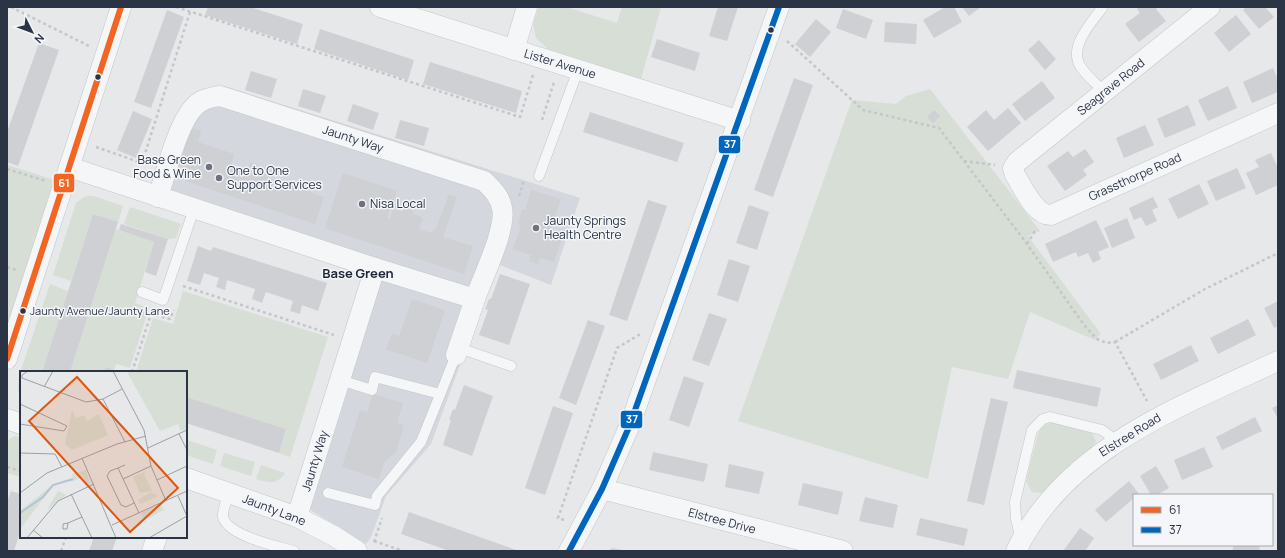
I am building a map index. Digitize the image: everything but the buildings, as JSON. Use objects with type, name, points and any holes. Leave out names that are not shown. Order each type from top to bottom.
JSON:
[{"type":"street","points":[[7,359],[121,7]]},
{"type":"street","name":"Lister Avenue","points":[[380,7],[740,121]]},
{"type":"street","points":[[514,50],[527,7]]},
{"type":"street","points":[[569,551],[602,489],[629,427],[780,7]]},
{"type":"street","name":"Seagrave Road","points":[[1013,168],[1016,162],[1210,7]]},
{"type":"street","name":"Jaunty Way","points":[[158,197],[184,120],[196,105],[208,98],[220,96],[484,181],[496,192],[502,209],[501,228],[475,299],[458,352]]},
{"type":"street","name":"Grassthorpe Road","points":[[1013,168],[1015,175],[1038,210],[1045,215],[1051,215],[1278,113]]},
{"type":"street","points":[[69,167],[375,268],[475,299]]},
{"type":"street","name":"Jaunty Way","points":[[297,517],[375,268]]},
{"type":"street","name":"Elstree Road","points":[[1020,543],[1051,496],[1080,469],[1117,441],[1156,418],[1278,361]]},
{"type":"street","points":[[7,419],[20,424]]},
{"type":"street","name":"Jaunty Lane","points":[[187,478],[297,517],[334,536],[357,551]]},
{"type":"street","name":"Elstree Drive","points":[[602,489],[842,551]]},
{"type":"street","points":[[152,551],[157,538]]},
{"type":"lane","points":[[1102,8],[1081,39],[1077,51],[1078,63],[1104,92]]},
{"type":"lane","points":[[539,176],[578,70]]},
{"type":"lane","points":[[142,292],[163,300],[194,209]]},
{"type":"lane","points":[[328,493],[374,505],[377,496],[421,442],[458,352],[511,366]]},
{"type":"lane","points":[[340,380],[372,390],[375,377],[440,394]]},
{"type":"lane","points":[[1020,543],[1016,519],[1016,502],[1032,430],[1043,419],[1056,417],[1102,430],[1117,441]]},
{"type":"lane","points":[[229,493],[222,516],[227,526],[245,536],[294,551]]},
{"type":"path","points":[[11,7],[105,54]]},
{"type":"path","points":[[176,7],[520,117],[538,57]]},
{"type":"path","points":[[77,141],[142,162],[190,12]]},
{"type":"path","points":[[772,27],[863,110],[939,128],[1027,244],[1084,325],[1097,339],[1106,343],[1115,342],[1205,289],[1278,253]]},
{"type":"path","points":[[964,161],[1013,168]]},
{"type":"path","points":[[7,169],[62,187]]},
{"type":"path","points":[[180,293],[182,286],[353,341]]},
{"type":"path","points":[[132,371],[151,314],[170,319],[175,306]]},
{"type":"path","points":[[582,525],[558,518],[617,348],[643,333]]},
{"type":"path","points":[[1115,342],[1156,418]]},
{"type":"path","points":[[7,467],[20,471]]},
{"type":"path","points":[[61,551],[66,538]]},
{"type":"path","points":[[374,541],[403,551]]},
{"type":"shaded area","points":[[539,7],[566,7],[617,23],[622,7],[661,7],[641,79],[548,49],[536,38],[533,24]]},
{"type":"shaded area","points":[[224,86],[580,198],[551,285],[497,264],[431,444],[386,496],[371,537],[366,544],[312,511],[308,507],[378,272],[165,189],[189,116]]},
{"type":"shaded area","points":[[930,89],[1040,231],[1028,236],[1101,334],[1095,340],[1030,312],[1008,379],[952,367],[928,479],[738,421],[852,100],[896,104],[906,96]]},
{"type":"shaded area","points":[[7,165],[55,180],[7,331]]},
{"type":"shaded area","points":[[86,196],[93,196],[123,206],[118,222],[93,214],[71,281],[53,275],[76,203]]},
{"type":"shaded area","points":[[130,207],[181,224],[176,238],[168,239],[124,224]]},
{"type":"shaded area","points":[[116,229],[154,242],[135,303],[149,308],[130,368],[116,364],[114,370],[106,367],[104,371],[70,371]]},
{"type":"shaded area","points":[[50,284],[68,291],[42,371],[21,371]]},
{"type":"shaded area","points":[[183,291],[328,337],[290,457],[279,453],[286,429],[187,397],[187,371],[136,371],[153,318],[173,324]]},
{"type":"shaded area","points":[[20,373],[20,395],[18,391]]},
{"type":"shaded area","points":[[1052,422],[1092,433],[1096,441],[1091,449],[1043,493],[1032,492],[1026,481],[1038,434],[1043,426]]},
{"type":"shaded area","points":[[15,436],[20,438],[20,477],[7,473],[7,441]]},
{"type":"shaded area","points":[[187,440],[217,450],[213,464],[187,455]]},
{"type":"shaded area","points":[[224,453],[255,462],[251,476],[220,466]]},
{"type":"shaded area","points":[[261,465],[285,473],[279,480],[272,482],[256,479]]},
{"type":"transit line","name":"61","points":[[7,359],[121,7]]},
{"type":"transit line","name":"37","points":[[569,551],[602,489],[629,427],[779,7]]},
{"type":"place","name":"Base Green Food & Wine","points":[[209,167]]},
{"type":"place","name":"One to One Support Services","points":[[219,178]]},
{"type":"place","name":"Nisa Local","points":[[362,204]]},
{"type":"place","name":"Jaunty Springs Health Centre","points":[[536,228]]},
{"type":"place","name":"Jaunty Avenue/Jaunty Lane","points":[[23,311]]},
{"type":"district","name":"Base Green","points":[[358,273]]}]
